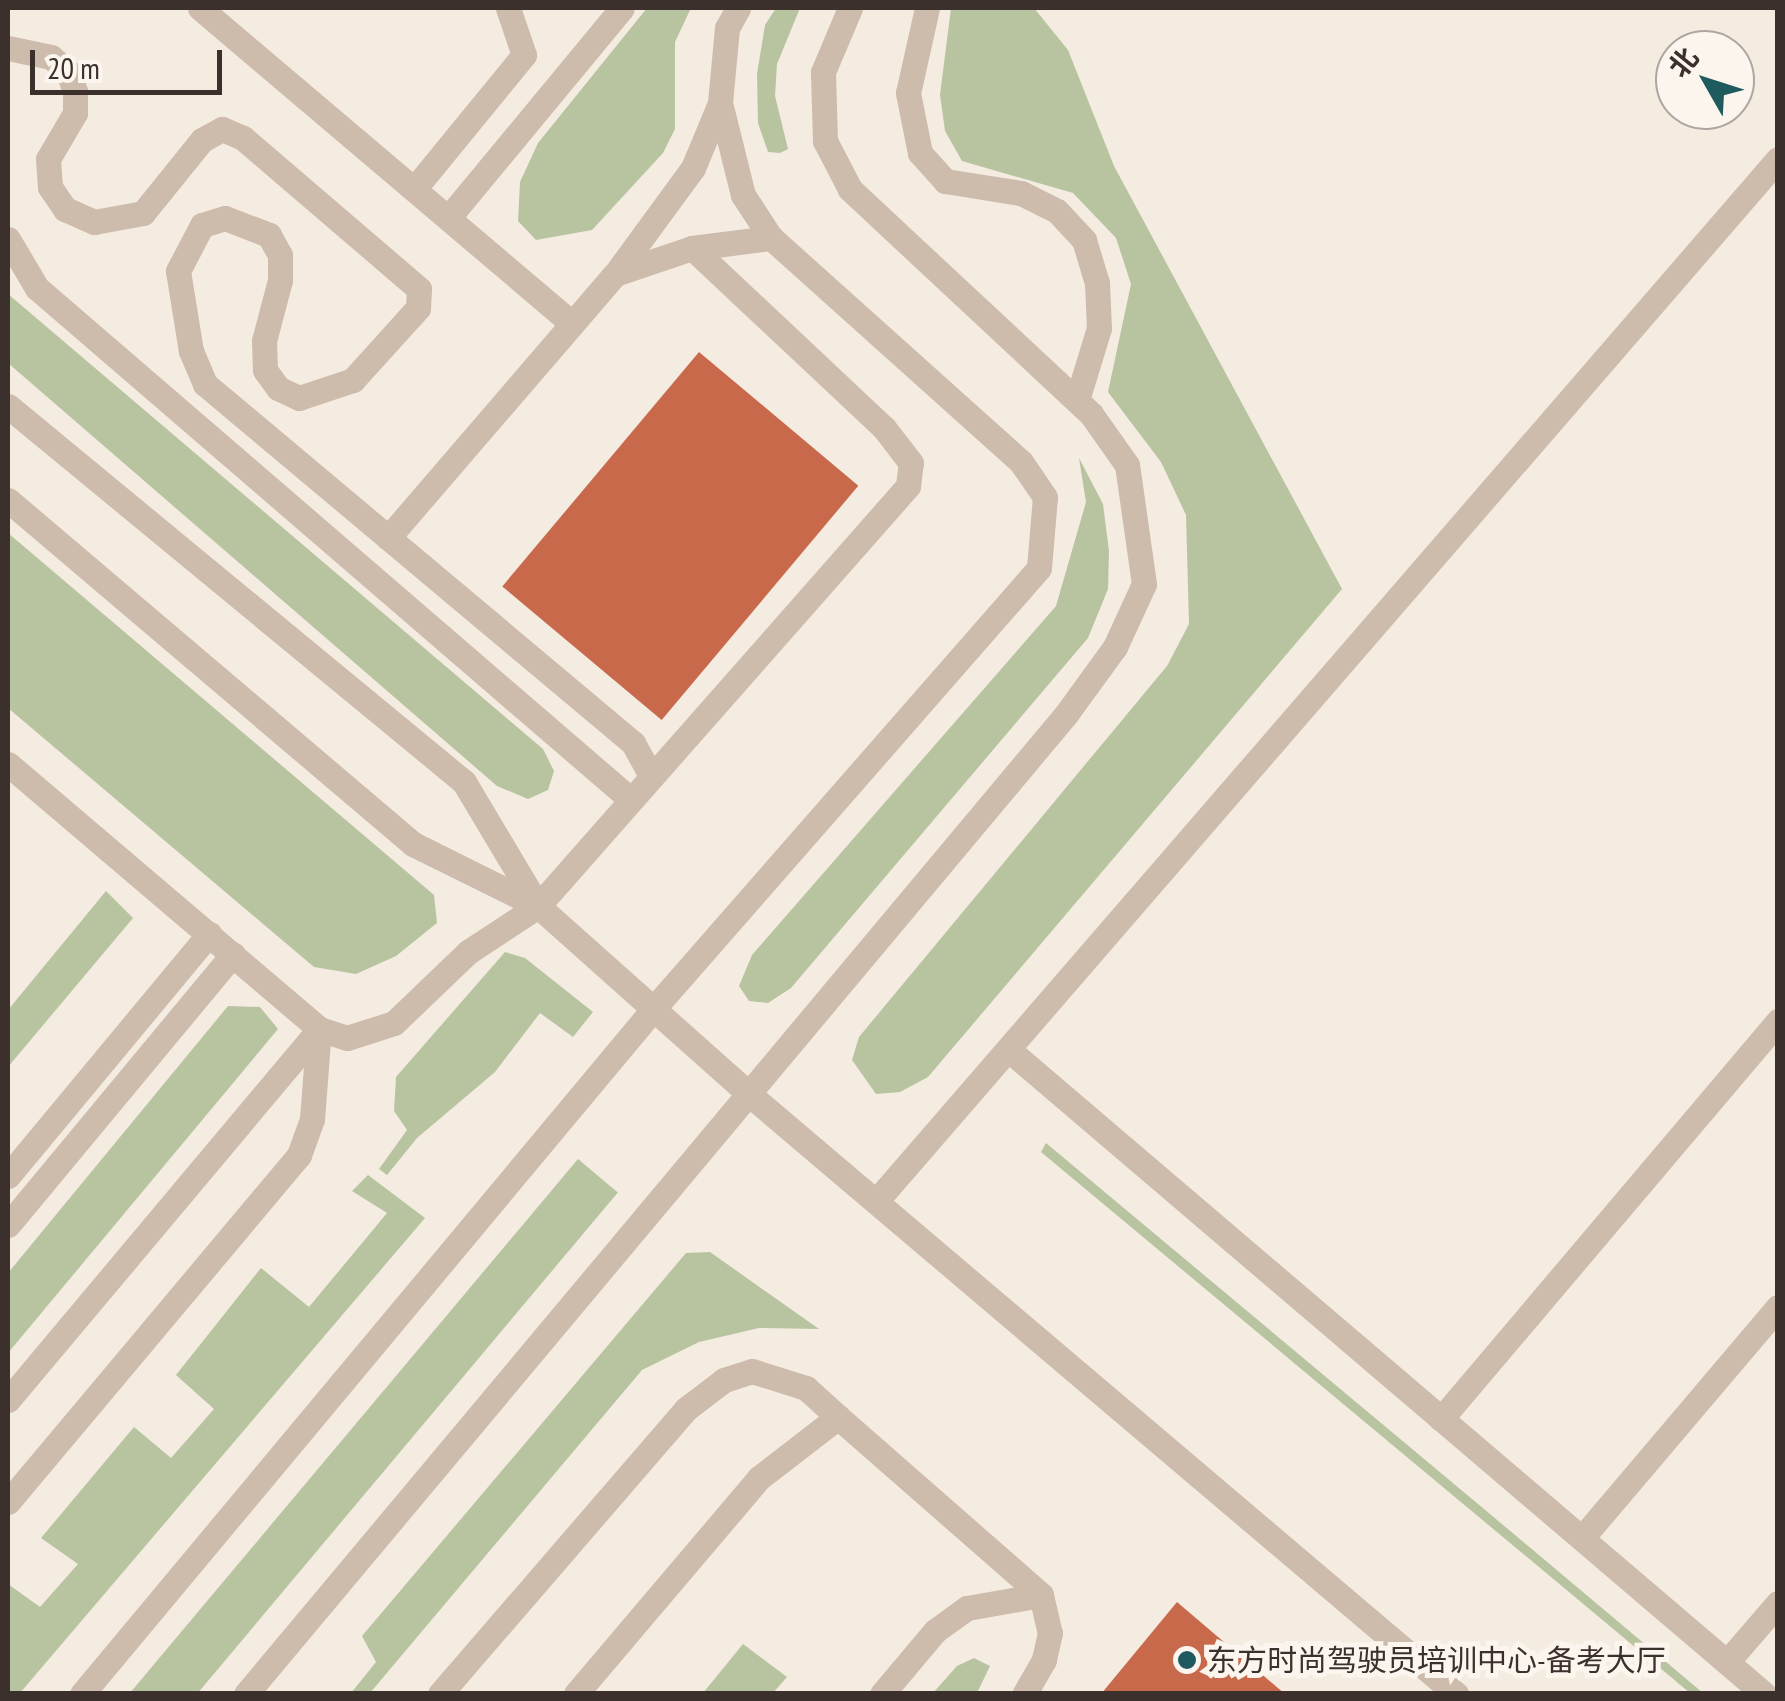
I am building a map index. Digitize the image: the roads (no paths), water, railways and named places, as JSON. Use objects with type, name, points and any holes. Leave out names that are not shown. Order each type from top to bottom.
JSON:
[{"type":"street","points":[[415,188],[524,55],[508,8]]},
{"type":"street","points":[[449,217],[622,8]]},
{"type":"street","points":[[388,538],[615,274],[693,168],[720,103],[727,28],[738,8]]},
{"type":"street","points":[[246,1694],[750,1096],[1115,646],[1144,584],[1138,513],[1127,464],[1077,400],[850,190],[825,141],[822,72],[850,8]]},
{"type":"street","points":[[927,8],[908,93],[920,153],[946,181],[1021,193],[1057,211],[1084,240],[1097,283],[1099,328],[1077,400]]},
{"type":"street","points":[[212,11],[572,324]]},
{"type":"street","points":[[8,48],[51,58],[75,90],[75,113],[48,159],[50,187],[66,209],[94,222],[143,213],[202,140],[222,129],[243,138],[420,289],[418,308],[353,380],[299,398],[278,388],[265,370],[264,341],[280,280],[280,256],[269,235],[225,218],[202,225],[178,271],[192,351],[205,384],[633,743],[651,775]]},
{"type":"street","points":[[82,1694],[654,1007],[1039,568],[1047,533],[1045,496],[990,429],[771,238],[743,195],[720,103]]},
{"type":"street","points":[[878,1198],[1778,158]]},
{"type":"street","points":[[615,274],[692,248],[771,238]]},
{"type":"street","points":[[8,239],[37,288]]},
{"type":"street","points":[[8,764],[320,1029],[347,1038],[394,1023],[468,952],[538,906],[651,775],[680,751],[908,486],[910,463],[884,428],[692,248]]},
{"type":"street","points":[[8,264],[630,799]]},
{"type":"street","points":[[8,406],[464,782],[538,906]]},
{"type":"street","points":[[8,500],[413,844],[538,906],[750,1096],[878,1198],[1456,1694]]},
{"type":"street","points":[[8,1176],[210,934]]},
{"type":"street","points":[[8,1224],[233,954]]},
{"type":"street","points":[[1441,1419],[1778,1021]]},
{"type":"street","points":[[8,1400],[320,1029]]},
{"type":"street","points":[[8,1502],[299,1155],[312,1119],[320,1029]]},
{"type":"street","points":[[1009,1050],[1764,1694]]},
{"type":"street","points":[[1582,1538],[1778,1307]]},
{"type":"street","points":[[440,1694],[628,1469],[724,1380],[752,1371],[781,1375],[838,1417],[1040,1595],[1050,1633],[1044,1660],[1024,1694]]},
{"type":"street","points":[[576,1694],[759,1478],[838,1417]]},
{"type":"street","points":[[882,1694],[935,1631],[967,1608],[1040,1595]]},
{"type":"street","points":[[1727,1662],[1778,1602]]},
{"type":"place","name":"东方时尚驾驶员培训中心-备考大厅","points":[[1187,1660]]}]
